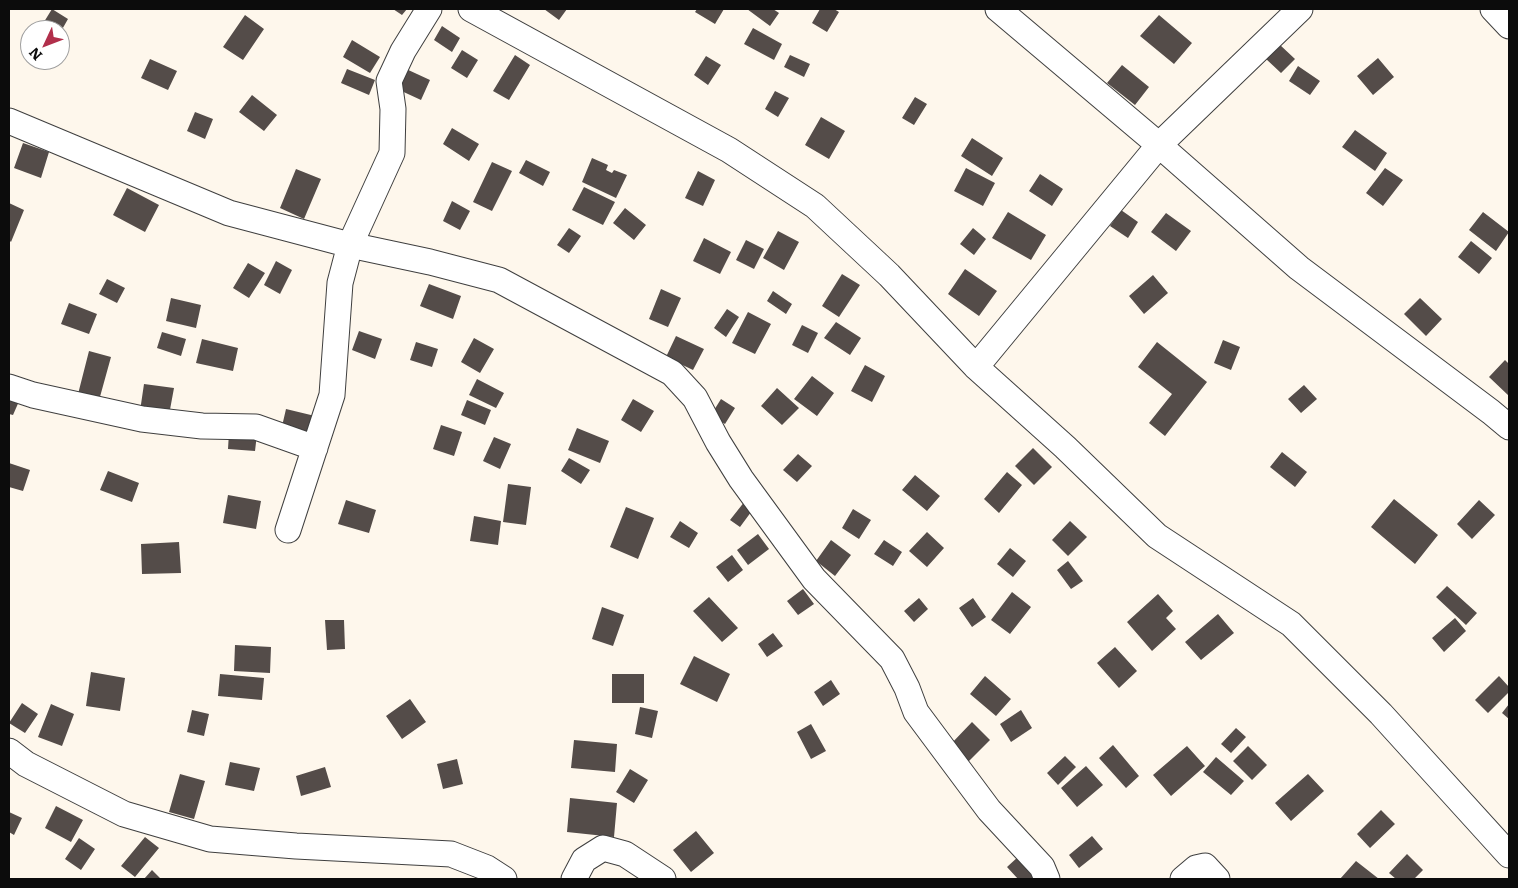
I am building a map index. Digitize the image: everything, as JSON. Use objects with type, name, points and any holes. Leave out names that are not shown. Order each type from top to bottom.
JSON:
[{"type":"street","points":[[288,530],[332,395],[340,283],[350,245],[392,153],[393,109],[389,81],[403,51],[429,9]]},
{"type":"street","points":[[471,9],[729,150],[815,206],[889,275],[976,367],[1065,447],[1157,536],[1291,624],[1382,714],[1505,841]]},
{"type":"street","points":[[998,9],[1159,145],[1299,268],[1509,427]]},
{"type":"street","points":[[976,367],[1159,145],[1300,9]]},
{"type":"street","points":[[1494,9],[1509,26]]},
{"type":"street","points":[[9,121],[229,213],[350,245],[430,262],[500,280],[672,373],[695,398],[718,442],[741,479],[814,579],[892,659],[907,688],[916,712],[989,810],[1042,867],[1048,879]]},
{"type":"street","points":[[9,387],[33,395],[142,419],[202,426],[256,427],[314,448]]},
{"type":"street","points":[[9,751],[26,764],[124,814],[210,839],[296,846],[451,854],[487,868],[504,879]]},
{"type":"street","points":[[574,879],[584,860],[603,848],[625,854],[663,879]]},
{"type":"street","points":[[1183,879],[1196,868],[1205,866],[1217,879]]},
{"type":"building","points":[[52,9],[68,19],[67,20],[45,20]]},
{"type":"building","points":[[393,9],[407,9],[402,15]]},
{"type":"building","points":[[544,9],[567,9],[559,20]]},
{"type":"building","points":[[697,9],[724,9],[715,24],[695,12]]},
{"type":"building","points":[[747,9],[773,9],[779,13],[770,26]]},
{"type":"building","points":[[820,9],[834,9],[839,12],[827,32],[812,23]]},
{"type":"building","points":[[245,15],[264,29],[243,60],[223,47]]},
{"type":"building","points":[[1159,15],[1192,43],[1174,64],[1140,36]]},
{"type":"building","points":[[442,26],[460,38],[452,52],[434,40]]},
{"type":"building","points":[[753,28],[782,44],[774,60],[744,44]]},
{"type":"building","points":[[352,40],[380,57],[370,73],[343,57]]},
{"type":"building","points":[[1279,44],[1295,59],[1281,73],[1265,58]]},
{"type":"building","points":[[462,50],[478,60],[467,78],[451,68]]},
{"type":"building","points":[[515,55],[530,65],[509,100],[493,91]]},
{"type":"building","points":[[790,55],[810,64],[804,77],[784,67]]},
{"type":"building","points":[[706,56],[721,65],[708,85],[694,75]]},
{"type":"building","points":[[1378,58],[1394,77],[1373,95],[1357,76]]},
{"type":"building","points":[[150,59],[177,71],[168,90],[141,78]]},
{"type":"building","points":[[1122,65],[1149,87],[1135,105],[1107,83]]},
{"type":"building","points":[[1298,66],[1320,81],[1310,95],[1289,81]]},
{"type":"building","points":[[404,68],[430,80],[421,100],[395,88]]},
{"type":"building","points":[[347,69],[375,80],[369,95],[341,83]]},
{"type":"building","points":[[775,91],[789,98],[778,117],[765,109]]},
{"type":"building","points":[[252,95],[277,115],[264,131],[239,112]]},
{"type":"building","points":[[915,97],[927,104],[914,125],[902,118]]},
{"type":"building","points":[[195,112],[213,119],[205,139],[187,131]]},
{"type":"building","points":[[821,117],[845,131],[829,159],[805,145]]},
{"type":"building","points":[[452,128],[479,144],[469,161],[443,144]]},
{"type":"building","points":[[1355,130],[1387,153],[1375,171],[1342,147]]},
{"type":"building","points":[[972,138],[1003,158],[992,176],[961,156]]},
{"type":"building","points":[[23,143],[49,152],[41,178],[14,168]]},
{"type":"building","points":[[592,158],[608,165],[606,170],[612,173],[614,170],[627,175],[616,198],[582,182]]},
{"type":"building","points":[[526,160],[550,172],[543,186],[519,173]]},
{"type":"building","points":[[492,162],[512,171],[492,211],[473,202]]},
{"type":"building","points":[[966,168],[995,183],[983,206],[954,191]]},
{"type":"building","points":[[1385,168],[1403,180],[1383,206],[1366,193]]},
{"type":"building","points":[[296,169],[321,179],[304,219],[280,208]]},
{"type":"building","points":[[698,171],[715,180],[703,206],[685,198]]},
{"type":"building","points":[[1040,174],[1063,189],[1052,206],[1029,191]]},
{"type":"building","points":[[584,187],[615,202],[603,225],[572,210]]},
{"type":"building","points":[[127,188],[159,205],[145,232],[113,215]]},
{"type":"building","points":[[452,201],[470,211],[460,230],[443,221]]},
{"type":"building","points":[[9,203],[24,210],[11,242],[9,240]]},
{"type":"building","points":[[625,208],[646,225],[634,240],[613,223]]},
{"type":"building","points":[[1121,210],[1138,222],[1128,238],[1110,226]]},
{"type":"building","points":[[1008,212],[1046,235],[1031,260],[992,238]]},
{"type":"building","points":[[1483,212],[1509,232],[1496,251],[1469,230]]},
{"type":"building","points":[[1166,213],[1191,231],[1176,251],[1151,232]]},
{"type":"building","points":[[569,228],[581,236],[569,253],[557,245]]},
{"type":"building","points":[[973,228],[986,239],[974,255],[960,244]]},
{"type":"building","points":[[778,231],[799,242],[784,270],[763,258]]},
{"type":"building","points":[[704,238],[731,252],[720,274],[693,261]]},
{"type":"building","points":[[746,240],[764,249],[754,269],[736,260]]},
{"type":"building","points":[[1471,241],[1492,258],[1479,274],[1458,257]]},
{"type":"building","points":[[276,261],[292,270],[280,294],[264,285]]},
{"type":"building","points":[[248,263],[265,273],[249,298],[233,288]]},
{"type":"building","points":[[965,269],[997,291],[979,316],[948,294]]},
{"type":"building","points":[[842,274],[860,285],[839,317],[822,306]]},
{"type":"building","points":[[1153,275],[1168,293],[1144,314],[1129,296]]},
{"type":"building","points":[[107,279],[125,288],[117,303],[99,294]]},
{"type":"building","points":[[429,284],[461,296],[453,319],[420,306]]},
{"type":"building","points":[[661,289],[681,298],[668,327],[649,319]]},
{"type":"building","points":[[773,291],[792,304],[786,314],[767,301]]},
{"type":"building","points":[[171,298],[201,305],[196,328],[166,321]]},
{"type":"building","points":[[1420,298],[1442,319],[1426,336],[1404,314]]},
{"type":"building","points":[[69,303],[97,314],[89,334],[61,324]]},
{"type":"building","points":[[727,309],[739,317],[726,337],[714,328]]},
{"type":"building","points":[[748,312],[771,324],[755,354],[732,343]]},
{"type":"building","points":[[836,322],[861,338],[850,355],[824,338]]},
{"type":"building","points":[[802,325],[818,333],[808,353],[792,345]]},
{"type":"building","points":[[359,331],[382,339],[375,359],[352,350]]},
{"type":"building","points":[[162,332],[186,339],[181,356],[157,348]]},
{"type":"building","points":[[676,336],[704,349],[693,370],[666,357]]},
{"type":"building","points":[[474,338],[494,349],[480,373],[461,362]]},
{"type":"building","points":[[202,339],[238,348],[233,371],[196,363]]},
{"type":"building","points":[[1223,340],[1240,347],[1231,370],[1214,363]]},
{"type":"building","points":[[416,342],[438,349],[432,367],[410,360]]},
{"type":"building","points":[[1157,342],[1207,382],[1165,436],[1149,423],[1172,394],[1138,367]]},
{"type":"building","points":[[89,351],[111,357],[98,404],[77,398]]},
{"type":"building","points":[[1505,360],[1509,364],[1509,396],[1489,377]]},
{"type":"building","points":[[865,365],[885,376],[872,402],[851,391]]},
{"type":"building","points":[[812,376],[834,393],[817,416],[794,399]]},
{"type":"building","points":[[477,379],[504,393],[496,408],[469,395]]},
{"type":"building","points":[[144,384],[174,388],[169,415],[140,411]]},
{"type":"building","points":[[1304,385],[1317,399],[1301,413],[1288,399]]},
{"type":"building","points":[[777,388],[799,408],[782,425],[761,406]]},
{"type":"building","points":[[9,394],[20,399],[13,415],[9,414]]},
{"type":"building","points":[[633,399],[654,411],[641,432],[621,420]]},
{"type":"building","points":[[721,399],[735,408],[725,424],[711,415]]},
{"type":"building","points":[[467,400],[491,410],[485,425],[461,415]]},
{"type":"building","points":[[286,409],[315,416],[309,442],[280,435]]},
{"type":"building","points":[[441,425],[462,432],[454,456],[433,449]]},
{"type":"building","points":[[577,428],[609,441],[600,463],[568,450]]},
{"type":"building","points":[[229,432],[257,434],[255,451],[228,449]]},
{"type":"building","points":[[494,437],[511,444],[500,469],[483,461]]},
{"type":"building","points":[[1033,448],[1052,467],[1034,485],[1015,466]]},
{"type":"building","points":[[1282,452],[1307,472],[1295,487],[1270,467]]},
{"type":"building","points":[[798,454],[812,466],[797,482],[783,470]]},
{"type":"building","points":[[569,458],[590,470],[581,484],[561,471]]},
{"type":"building","points":[[9,463],[30,470],[23,491],[9,487]]},
{"type":"building","points":[[108,471],[139,483],[132,502],[100,490]]},
{"type":"building","points":[[1007,472],[1022,485],[999,513],[984,499]]},
{"type":"building","points":[[915,475],[940,496],[927,511],[902,490]]},
{"type":"building","points":[[508,484],[531,487],[526,525],[503,522]]},
{"type":"building","points":[[228,495],[261,501],[256,529],[223,523]]},
{"type":"building","points":[[1394,499],[1438,535],[1415,564],[1371,527]]},
{"type":"building","points":[[346,500],[376,510],[369,533],[338,524]]},
{"type":"building","points":[[1479,500],[1495,515],[1472,539],[1457,524]]},
{"type":"building","points":[[745,501],[754,508],[740,527],[730,520]]},
{"type":"building","points":[[626,507],[654,518],[638,559],[610,547]]},
{"type":"building","points":[[853,509],[871,520],[859,539],[842,528]]},
{"type":"building","points":[[474,516],[501,521],[498,545],[470,541]]},
{"type":"building","points":[[680,521],[698,533],[689,548],[670,537]]},
{"type":"building","points":[[1070,521],[1087,537],[1068,556],[1052,540]]},
{"type":"building","points":[[927,532],[944,548],[927,567],[909,551]]},
{"type":"building","points":[[758,534],[769,549],[748,565],[737,550]]},
{"type":"building","points":[[831,540],[851,555],[835,576],[816,561]]},
{"type":"building","points":[[884,540],[902,552],[893,566],[874,554]]},
{"type":"building","points":[[179,542],[181,573],[142,574],[141,544]]},
{"type":"building","points":[[1010,548],[1026,561],[1013,577],[997,564]]},
{"type":"building","points":[[732,555],[743,570],[728,582],[716,567]]},
{"type":"building","points":[[1068,561],[1083,581],[1071,589],[1057,570]]},
{"type":"building","points":[[1447,586],[1477,613],[1466,625],[1436,597]]},
{"type":"building","points":[[803,589],[814,604],[798,615],[787,601]]},
{"type":"building","points":[[1012,592],[1031,607],[1010,634],[991,620]]},
{"type":"building","points":[[1158,594],[1173,611],[1166,618],[1176,629],[1152,651],[1127,622]]},
{"type":"building","points":[[709,597],[738,628],[722,642],[693,611]]},
{"type":"building","points":[[919,598],[928,609],[914,622],[904,611]]},
{"type":"building","points":[[973,598],[986,617],[972,627],[959,608]]},
{"type":"building","points":[[602,607],[624,615],[613,646],[592,639]]},
{"type":"building","points":[[1218,614],[1234,633],[1201,660],[1185,642]]},
{"type":"building","points":[[1455,618],[1466,631],[1444,652],[1432,638]]},
{"type":"building","points":[[325,620],[344,620],[345,649],[327,650]]},
{"type":"building","points":[[773,633],[783,646],[767,657],[758,644]]},
{"type":"building","points":[[235,645],[271,647],[270,673],[234,671]]},
{"type":"building","points":[[1115,647],[1137,671],[1119,688],[1097,663]]},
{"type":"building","points":[[694,656],[730,674],[717,702],[680,684]]},
{"type":"building","points":[[91,672],[125,678],[120,711],[86,706]]},
{"type":"building","points":[[220,674],[264,678],[262,700],[218,696]]},
{"type":"building","points":[[612,674],[644,674],[644,703],[612,703]]},
{"type":"building","points":[[985,676],[1011,699],[996,716],[970,694]]},
{"type":"building","points":[[1499,676],[1509,687],[1509,692],[1488,713],[1475,700]]},
{"type":"building","points":[[831,680],[840,694],[823,706],[814,692]]},
{"type":"building","points":[[410,699],[426,722],[402,739],[386,716]]},
{"type":"building","points":[[22,703],[38,714],[25,733],[9,723]]},
{"type":"building","points":[[51,704],[74,714],[62,746],[38,737]]},
{"type":"building","points":[[1509,704],[1509,719],[1502,713]]},
{"type":"building","points":[[640,707],[658,711],[652,738],[635,734]]},
{"type":"building","points":[[192,710],[209,714],[204,736],[187,732]]},
{"type":"building","points":[[1021,710],[1032,728],[1011,742],[1000,724]]},
{"type":"building","points":[[972,722],[990,740],[967,763],[950,745]]},
{"type":"building","points":[[811,724],[826,751],[811,759],[797,732]]},
{"type":"building","points":[[1236,728],[1246,737],[1231,753],[1221,744]]},
{"type":"building","points":[[574,740],[617,744],[615,772],[571,768]]},
{"type":"building","points":[[1113,745],[1139,776],[1126,788],[1099,758]]},
{"type":"building","points":[[1187,746],[1205,766],[1171,796],[1153,775]]},
{"type":"building","points":[[1248,746],[1267,765],[1252,780],[1233,761]]},
{"type":"building","points":[[1065,756],[1076,767],[1058,785],[1047,773]]},
{"type":"building","points":[[1216,757],[1244,781],[1231,795],[1203,772]]},
{"type":"building","points":[[457,759],[463,784],[443,789],[437,764]]},
{"type":"building","points":[[230,762],[260,768],[254,791],[225,785]]},
{"type":"building","points":[[1086,766],[1103,785],[1077,807],[1061,788]]},
{"type":"building","points":[[325,767],[331,787],[301,796],[296,776]]},
{"type":"building","points":[[630,769],[648,780],[634,803],[616,792]]},
{"type":"building","points":[[180,774],[205,781],[194,819],[169,812]]},
{"type":"building","points":[[1308,774],[1324,791],[1291,821],[1275,803]]},
{"type":"building","points":[[570,798],[617,803],[614,837],[567,832]]},
{"type":"building","points":[[56,806],[83,820],[71,842],[45,828]]},
{"type":"building","points":[[1381,810],[1395,824],[1370,848],[1357,834]]},
{"type":"building","points":[[9,812],[22,818],[14,835],[9,832]]},
{"type":"building","points":[[696,831],[714,853],[691,872],[673,850]]},
{"type":"building","points":[[1092,836],[1103,849],[1079,868],[1069,855]]},
{"type":"building","points":[[145,837],[159,848],[135,877],[121,866]]},
{"type":"building","points":[[79,838],[95,849],[81,870],[65,859]]},
{"type":"building","points":[[1407,854],[1423,870],[1414,879],[1396,879],[1389,873]]},
{"type":"building","points":[[1019,856],[1039,879],[1018,879],[1007,867]]},
{"type":"building","points":[[1356,861],[1379,879],[1340,879]]},
{"type":"building","points":[[152,870],[161,879],[144,879]]}]
